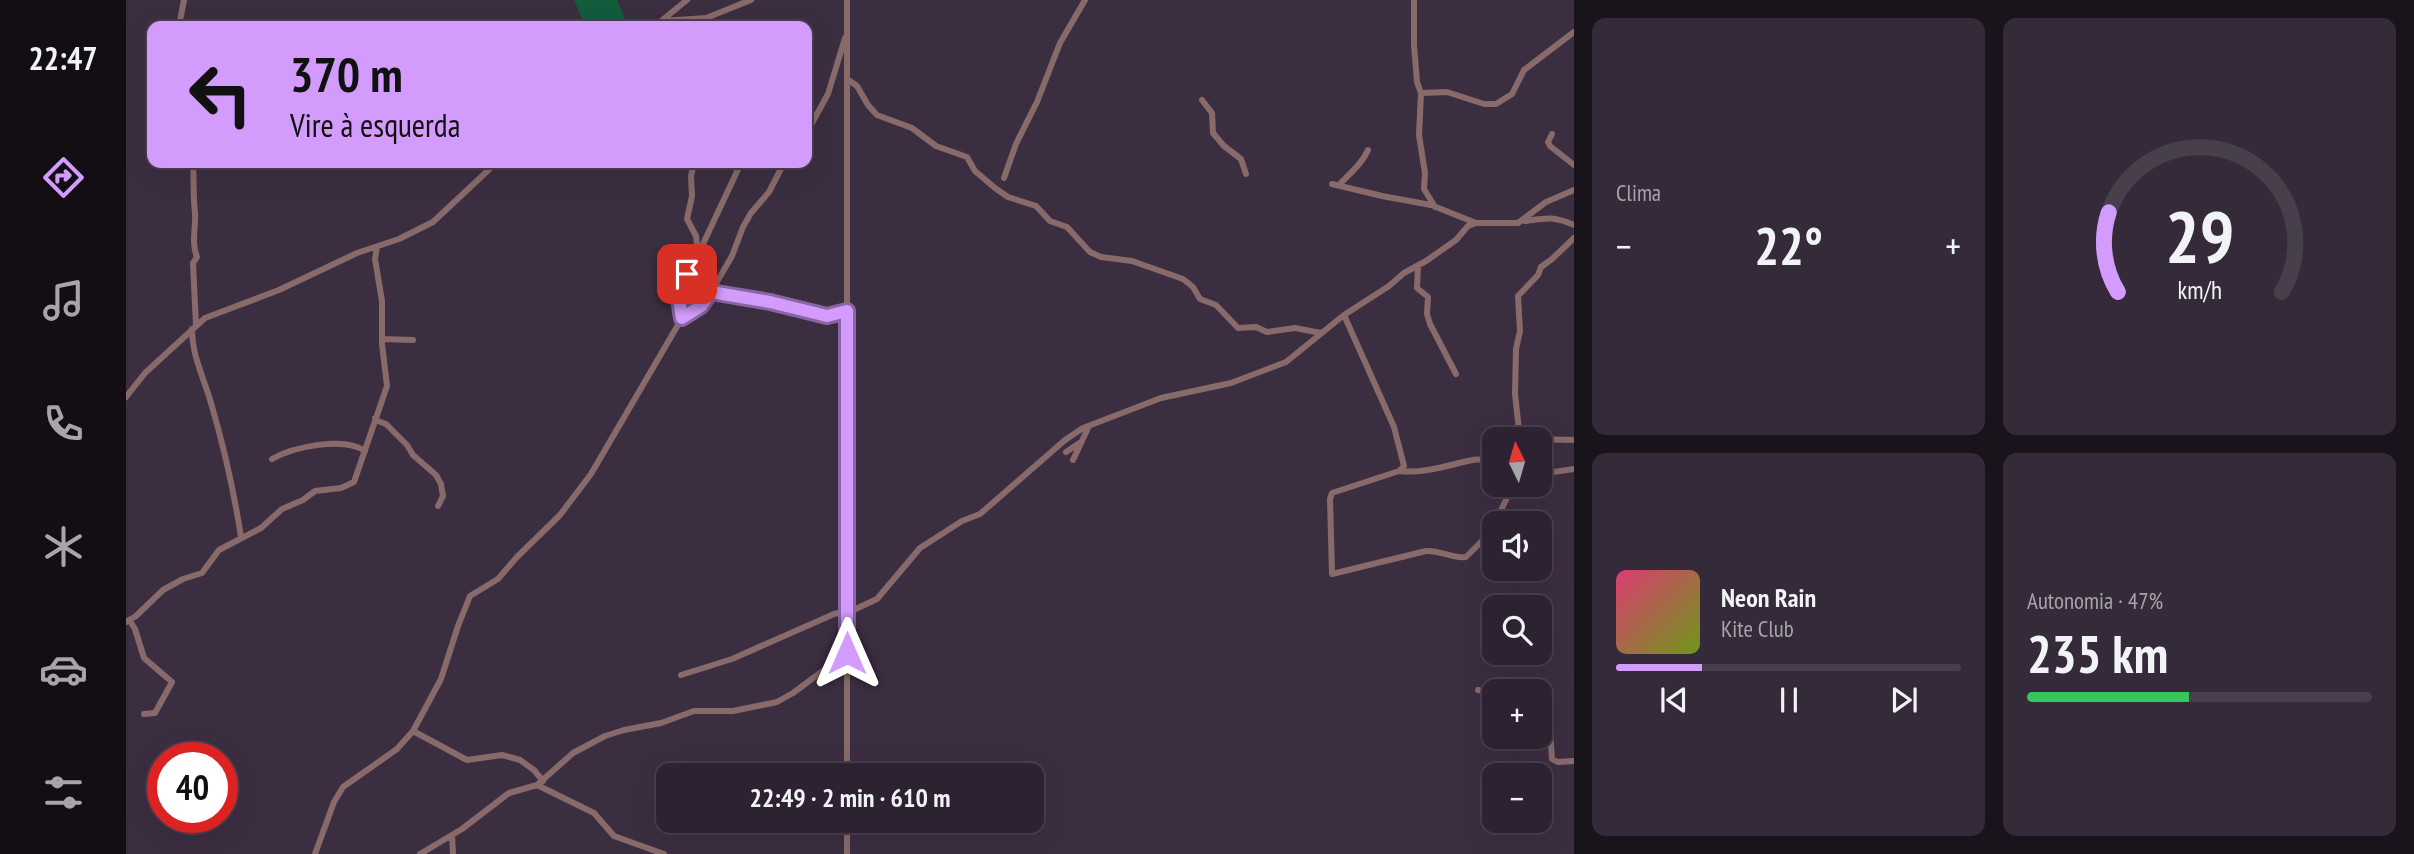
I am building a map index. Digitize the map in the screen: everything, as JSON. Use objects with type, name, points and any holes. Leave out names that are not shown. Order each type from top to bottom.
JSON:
[{"type":"street","points":[[180,21],[184,0]]},
{"type":"street","points":[[663,21],[687,0]]},
{"type":"street","points":[[699,21],[751,0]]},
{"type":"street","points":[[847,0],[847,763]]},
{"type":"street","points":[[1004,178],[1060,43],[1085,0]]},
{"type":"street","points":[[1414,0],[1414,45],[1417,82],[1421,93],[1419,135],[1425,173],[1424,189],[1435,207]]},
{"type":"street","points":[[1421,93],[1447,92],[1484,104],[1496,104],[1512,94],[1524,70],[1574,32]]},
{"type":"street","points":[[812,123],[828,94],[847,33]]},
{"type":"street","points":[[847,79],[857,86],[868,106],[877,115],[912,128],[936,146],[967,158],[975,171],[995,188],[1007,197],[1036,206],[1050,220],[1067,227],[1092,254],[1132,261],[1183,279],[1193,287],[1200,299],[1216,305],[1238,328],[1256,327],[1267,332],[1295,328],[1321,332]]},
{"type":"street","points":[[1202,100],[1212,113],[1213,132],[1224,146],[1241,159],[1246,174]]},
{"type":"street","points":[[1552,134],[1548,142],[1550,146],[1574,165]]},
{"type":"street","points":[[1368,150],[1362,163],[1336,185],[1435,207],[1476,223],[1511,224],[1545,216],[1574,225]]},
{"type":"street","points":[[192,168],[194,249],[197,257],[193,263],[194,350],[230,475],[242,537]]},
{"type":"street","points":[[126,397],[145,373],[209,316],[279,290],[357,253],[433,222],[491,168]]},
{"type":"street","points":[[693,168],[687,219],[694,231],[698,254]]},
{"type":"street","points":[[682,318],[679,305],[681,291],[739,168]]},
{"type":"street","points":[[316,854],[334,802],[343,787],[387,757],[413,731],[441,679],[467,600],[498,579],[560,515],[591,474],[682,318],[701,306],[711,292],[732,256],[743,227],[769,192],[781,168]]},
{"type":"street","points":[[1523,221],[1546,202],[1574,190]]},
{"type":"street","points":[[681,675],[732,659],[877,598],[920,548],[962,521],[980,514],[1065,440],[1089,426],[1161,398],[1231,383],[1289,360],[1344,315],[1455,240],[1468,226],[1476,223]]},
{"type":"street","points":[[1519,427],[1515,394],[1516,349],[1520,331],[1518,296],[1546,262],[1574,238]]},
{"type":"street","points":[[144,714],[155,713],[172,682],[144,658],[135,629],[128,621],[163,590],[202,573],[219,550],[261,528],[282,509],[303,500],[315,491],[352,484],[387,386],[382,339],[383,313],[375,259],[377,247]]},
{"type":"street","points":[[1418,266],[1418,288],[1428,297],[1427,314],[1430,324],[1456,374]]},
{"type":"street","points":[[711,292],[770,302],[827,316],[847,311]]},
{"type":"street","points":[[1344,315],[1394,427],[1404,466],[1399,471]]},
{"type":"street","points":[[382,339],[414,340]]},
{"type":"street","points":[[375,418],[386,424],[438,477],[443,492],[438,506]]},
{"type":"street","points":[[1073,460],[1089,426]]},
{"type":"street","points":[[1552,439],[1574,440]]},
{"type":"street","points":[[272,459],[295,449],[328,444],[357,446],[368,442]]},
{"type":"street","points":[[1066,452],[1081,442]]},
{"type":"street","points":[[357,446],[365,451]]},
{"type":"street","points":[[1482,460],[1473,459],[1433,469],[1399,471],[1332,493],[1332,574],[1426,551],[1438,551],[1456,558],[1466,557],[1482,541]]},
{"type":"street","points":[[1552,472],[1574,469]]},
{"type":"street","points":[[420,854],[490,810],[509,793],[540,783],[573,753],[615,733],[661,723],[694,711],[733,711],[777,702],[847,653]]},
{"type":"street","points":[[1478,690],[1482,690]]},
{"type":"street","points":[[413,731],[467,760],[502,755],[520,760],[534,769],[540,783],[594,813],[614,836],[664,854]]},
{"type":"street","points":[[1551,749],[1552,759],[1558,762],[1574,761]]},
{"type":"street","points":[[847,833],[847,854]]},
{"type":"street","points":[[452,835],[453,854]]},
{"type":"green space","points":[[574,0],[617,0],[626,21],[583,21]]},
{"type":"route","points":[[687,274],[679,299],[682,318],[701,306],[711,292],[770,302],[827,316],[847,311],[847,653]]}]
